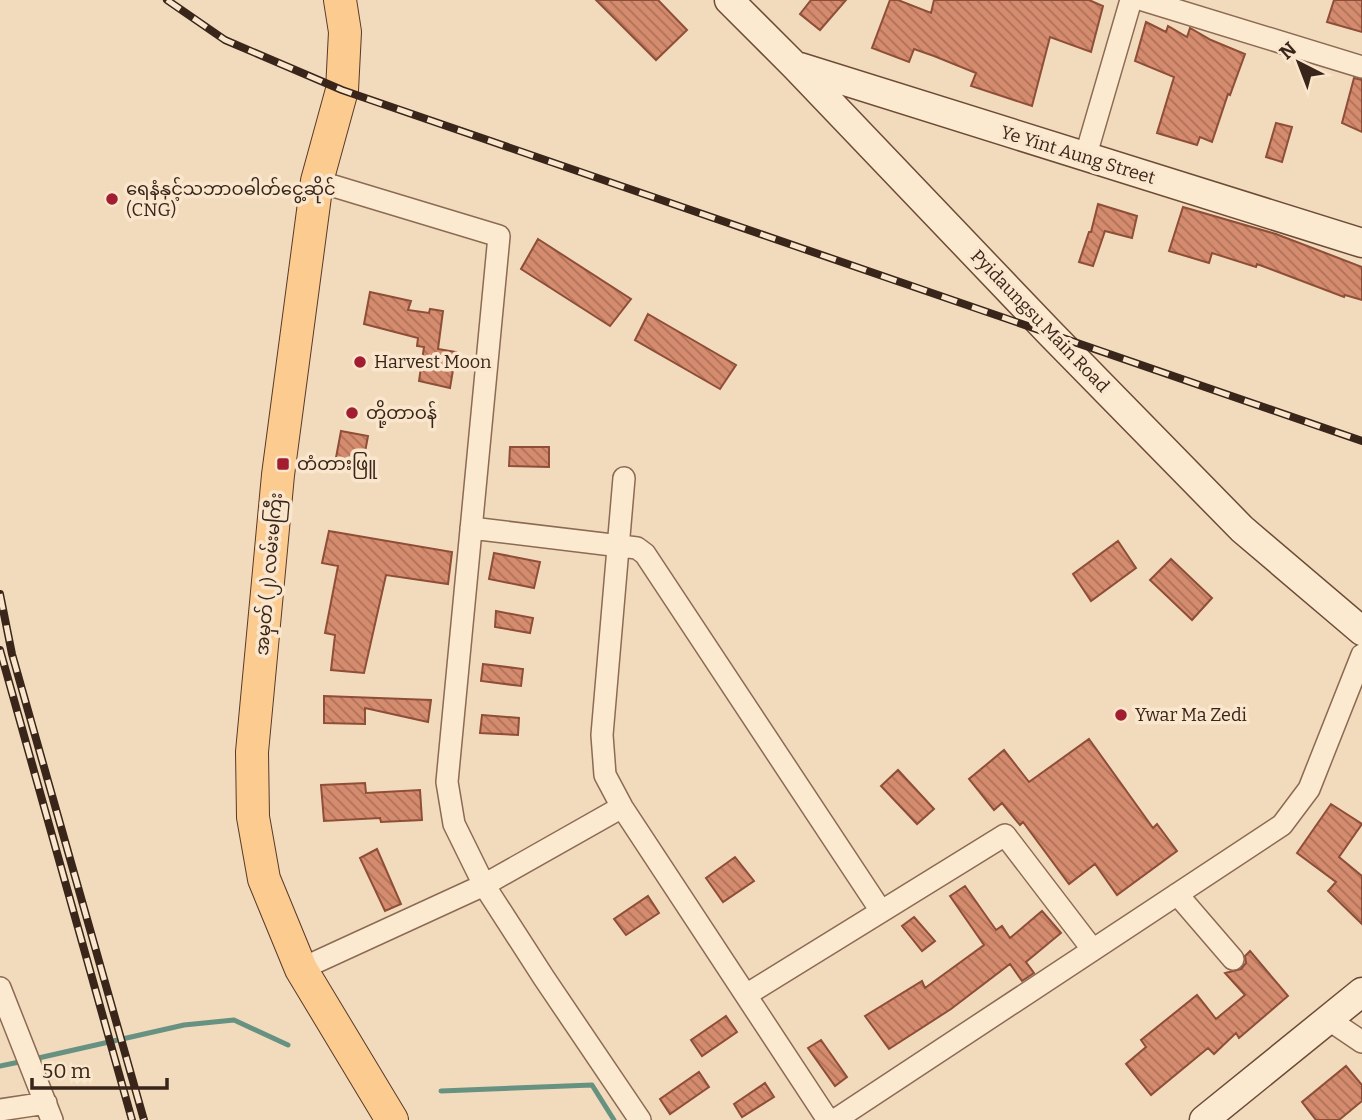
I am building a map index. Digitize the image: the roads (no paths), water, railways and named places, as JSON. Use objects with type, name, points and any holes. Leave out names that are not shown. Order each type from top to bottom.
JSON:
[{"type":"main road","name":"အမှတ် (၂) လမ်းမကြီး","points":[[340,0],[345,32],[342,90],[317,181],[278,475],[253,752],[253,817],[264,879],[301,969],[391,1120]]},
{"type":"main road","name":"Pyidaungsu Main Road","points":[[729,0],[1242,529],[1362,631]]},
{"type":"main road","name":"Ye Yint Aung Street","points":[[795,66],[1362,243]]},
{"type":"main road","points":[[1204,1120],[1362,992]]},
{"type":"street","points":[[1086,158],[1131,0]]},
{"type":"street","points":[[1143,0],[1362,67]]},
{"type":"street","points":[[317,181],[499,236],[447,782],[454,824],[484,885],[640,1120]]},
{"type":"street","points":[[624,478],[602,735],[605,775],[622,807],[828,1120]]},
{"type":"street","points":[[471,528],[637,548],[645,554],[881,911]]},
{"type":"street","points":[[835,1120],[1282,825],[1308,789],[1362,655]]},
{"type":"street","points":[[301,969],[484,885],[622,807]]},
{"type":"street","points":[[746,995],[1005,835],[1093,950]]},
{"type":"street","points":[[1177,894],[1233,959]]},
{"type":"street","points":[[0,1110],[49,1112],[1,992]]},
{"type":"street","points":[[1328,1019],[1362,1042]]},
{"type":"waterway","points":[[34,1059],[184,1025],[234,1020],[288,1045]]},
{"type":"waterway","points":[[0,1066],[24,1061]]},
{"type":"waterway","points":[[441,1091],[592,1085],[614,1120]]},
{"type":"railway","points":[[167,0],[225,40],[342,90],[1362,441]]},
{"type":"railway","points":[[0,594],[12,654],[144,1120]]},
{"type":"railway","points":[[0,650],[132,1120]]},
{"type":"place","name":"ရေနံနှင့်သဘာဝဓါတ်ငွေ့ဆိုင် (CNG)","points":[[112,199]]},
{"type":"place","name":"Harvest Moon","points":[[360,362]]},
{"type":"place","name":"တို့တာဝန်","points":[[352,413]]},
{"type":"place","name":"တံတားဖြူ","points":[[283,464]]},
{"type":"place","name":"Ywar Ma Zedi","points":[[1121,715]]}]
